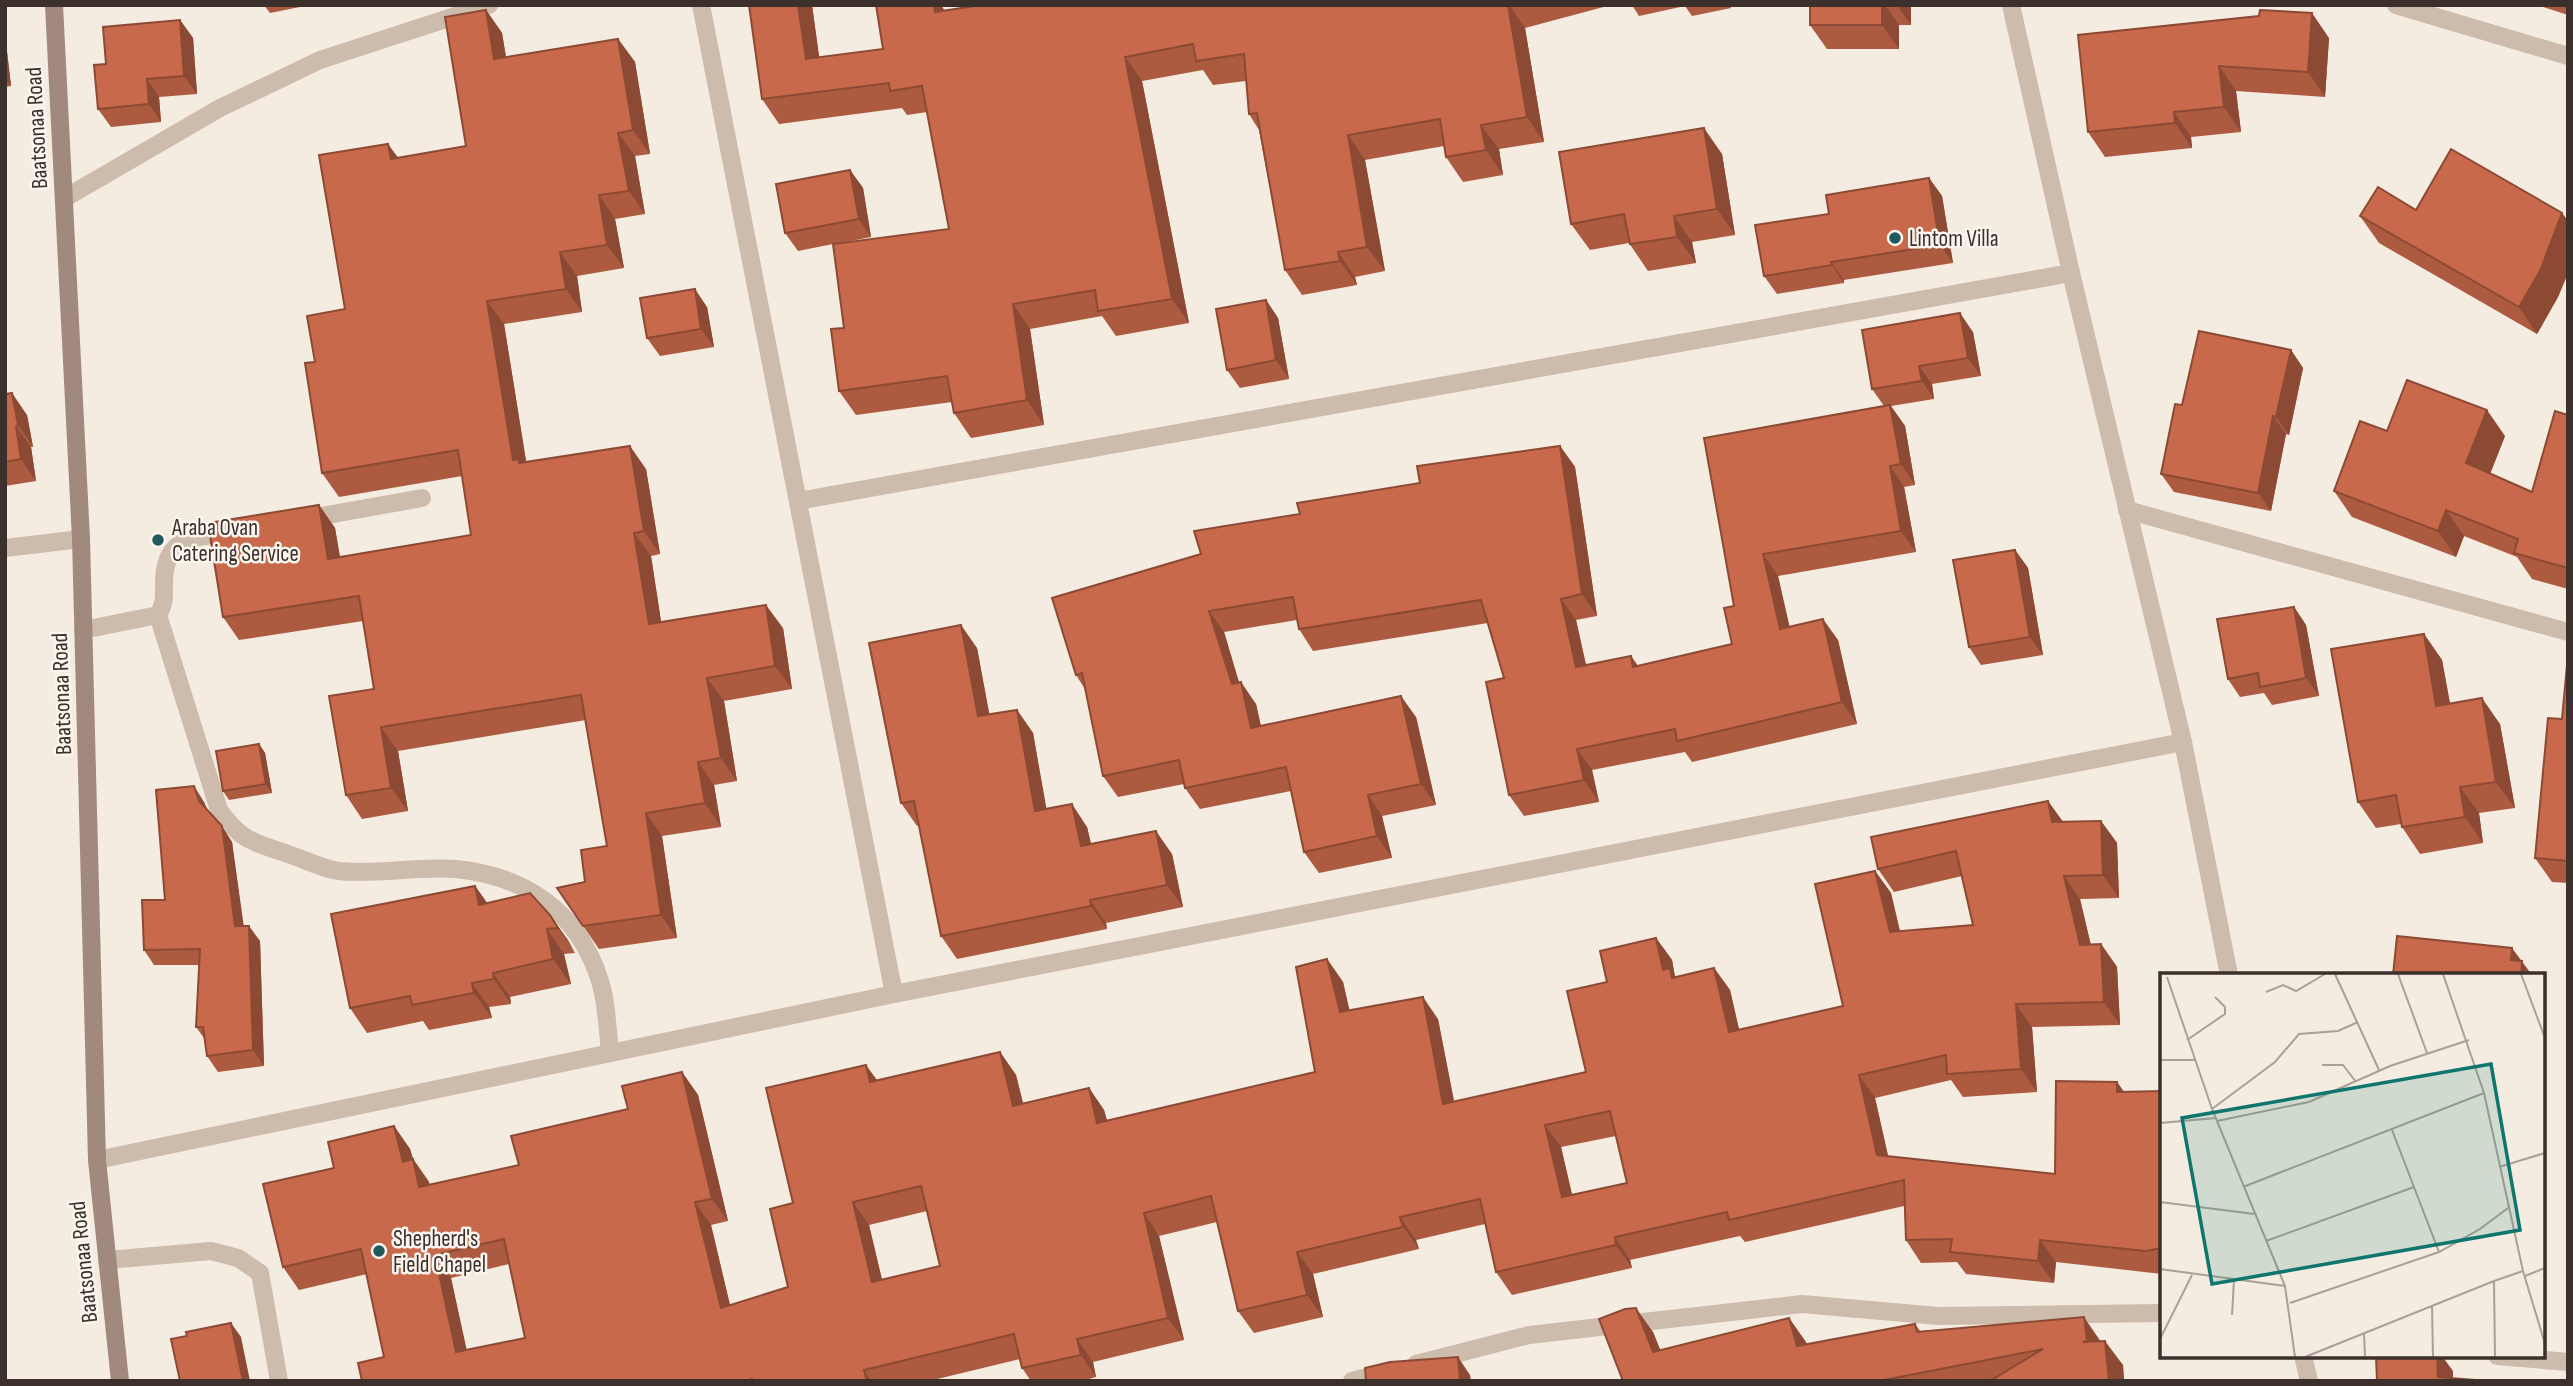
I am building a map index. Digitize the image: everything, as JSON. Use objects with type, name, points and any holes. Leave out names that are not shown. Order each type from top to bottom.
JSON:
[{"type":"street","name":"Baatsonaa Road","points":[[54,5],[81,539],[97,1160],[120,1381]]},
{"type":"street","points":[[65,198],[220,108],[320,60],[489,5]]},
{"type":"street","points":[[701,5],[894,994]]},
{"type":"street","points":[[2011,5],[2071,273],[2183,742],[2229,973]]},
{"type":"street","points":[[2396,5],[2568,55]]},
{"type":"street","points":[[798,501],[2071,273]]},
{"type":"street","points":[[289,522],[422,498]]},
{"type":"street","points":[[2127,510],[2568,632]]},
{"type":"street","points":[[249,529],[182,541],[171,550],[166,566],[166,603],[159,615],[219,810],[232,829],[248,841],[338,871],[455,869],[503,878],[539,895],[568,920],[585,946],[600,979],[610,1052]]},
{"type":"street","points":[[5,548],[81,539]]},
{"type":"street","points":[[83,630],[159,615]]},
{"type":"street","points":[[97,1160],[894,994],[2183,742]]},
{"type":"street","points":[[107,1260],[211,1251],[238,1258],[260,1273],[279,1381]]},
{"type":"street","points":[[1352,1381],[1529,1335],[1802,1304],[1938,1316],[2160,1313]]},
{"type":"street","points":[[2303,1358],[2309,1381]]},
{"type":"street","points":[[2521,1358],[2568,1362]]},
{"type":"building","points":[[749,5],[798,5],[806,59],[883,49],[876,5],[934,5],[935,12],[981,5],[1508,5],[1527,117],[1481,125],[1486,150],[1446,157],[1440,119],[1348,135],[1367,247],[1338,252],[1340,261],[1285,270],[1257,113],[1249,114],[1244,54],[1196,61],[1193,44],[1125,57],[1172,299],[1098,311],[1095,290],[1013,304],[1027,400],[954,413],[947,376],[839,391],[831,329],[844,328],[833,244],[949,229],[922,86],[890,91],[889,83],[762,99]]},
{"type":"building","points":[[1810,5],[1882,5],[1882,25],[1810,25]]},
{"type":"building","points":[[486,10],[494,59],[618,39],[633,130],[618,133],[629,191],[599,195],[607,245],[560,252],[566,289],[487,301],[513,460],[518,459],[519,463],[630,446],[644,531],[634,533],[649,624],[766,605],[775,666],[707,678],[721,758],[698,762],[705,803],[646,813],[661,915],[583,926],[557,888],[585,882],[581,850],[607,846],[581,695],[381,727],[391,788],[346,795],[329,696],[374,689],[359,596],[223,617],[208,523],[319,505],[328,559],[471,535],[458,450],[322,473],[305,363],[315,362],[307,316],[345,309],[319,155],[388,144],[391,159],[466,146],[445,17]]},
{"type":"building","points":[[2260,10],[2312,13],[2308,72],[2219,66],[2224,107],[2174,112],[2175,123],[2088,132],[2078,35],[2259,16]]},
{"type":"building","points":[[180,20],[184,76],[147,79],[149,104],[98,109],[94,65],[106,64],[103,27]]},
{"type":"building","points":[[1704,128],[1717,209],[1674,216],[1677,237],[1630,244],[1624,214],[1571,224],[1559,152]]},
{"type":"building","points":[[2451,149],[2562,213],[2540,271],[2519,307],[2360,216],[2378,187],[2416,210]]},
{"type":"building","points":[[850,170],[859,219],[785,233],[776,184]]},
{"type":"building","points":[[1929,178],[1940,245],[1831,262],[1832,265],[1764,276],[1755,225],[1829,214],[1826,195]]},
{"type":"building","points":[[695,289],[701,329],[647,338],[640,298]]},
{"type":"building","points":[[1266,300],[1276,360],[1227,370],[1216,309]]},
{"type":"building","points":[[1960,313],[1968,358],[1919,366],[1922,381],[1872,389],[1862,330]]},
{"type":"building","points":[[2199,331],[2291,350],[2276,417],[2273,416],[2258,493],[2161,474],[2175,404],[2182,405]]},
{"type":"building","points":[[2407,380],[2487,410],[2466,463],[2532,492],[2555,411],[2568,415],[2568,568],[2514,553],[2518,539],[2446,510],[2438,531],[2334,491],[2360,421],[2387,431]]},
{"type":"building","points":[[12,393],[21,459],[5,462],[5,394]]},
{"type":"building","points":[[1890,405],[1901,464],[1890,466],[1901,531],[1763,554],[1780,629],[1823,619],[1842,702],[1677,741],[1675,729],[1577,749],[1584,780],[1509,795],[1486,682],[1504,678],[1481,600],[1299,629],[1293,597],[1209,611],[1232,684],[1241,682],[1251,728],[1401,696],[1421,784],[1368,795],[1377,836],[1304,852],[1286,767],[1185,788],[1179,760],[1103,776],[1082,673],[1076,675],[1052,598],[1201,554],[1194,531],[1300,514],[1297,503],[1420,483],[1417,466],[1560,446],[1582,594],[1561,599],[1576,667],[1631,656],[1633,667],[1732,644],[1724,608],[1734,606],[1704,438]]},
{"type":"building","points":[[2015,550],[2030,637],[1969,647],[1953,560]]},
{"type":"building","points":[[2294,607],[2306,678],[2260,687],[2258,673],[2228,679],[2217,619]]},
{"type":"building","points":[[961,625],[978,716],[1017,710],[1035,811],[1072,804],[1081,846],[1156,831],[1167,885],[1090,900],[1091,906],[941,936],[914,801],[901,803],[869,643]]},
{"type":"building","points":[[2424,634],[2436,706],[2482,698],[2496,782],[2460,787],[2465,817],[2402,827],[2396,795],[2358,802],[2331,649]]},
{"type":"building","points":[[2567,665],[2568,861],[2535,858],[2548,718],[2562,719]]},
{"type":"building","points":[[259,744],[266,784],[223,791],[216,751]]},
{"type":"building","points":[[194,786],[199,801],[222,826],[235,926],[249,926],[253,1050],[207,1056],[203,1027],[196,1027],[200,949],[144,950],[142,900],[165,900],[156,790]]},
{"type":"building","points":[[2048,801],[2052,822],[2101,821],[2103,875],[2064,876],[2080,945],[2101,944],[2104,1002],[2016,1004],[2021,1069],[1947,1074],[1946,1055],[1859,1075],[1877,1155],[2055,1174],[2056,1081],[2117,1082],[2117,1092],[2160,1091],[2160,1248],[2146,1251],[2040,1240],[2038,1261],[1950,1252],[1952,1239],[1906,1240],[1904,1180],[1729,1220],[1727,1212],[1615,1237],[1616,1245],[1496,1272],[1480,1199],[1400,1217],[1403,1227],[1297,1252],[1307,1295],[1238,1311],[1211,1196],[1144,1213],[1168,1318],[1077,1339],[1081,1355],[1022,1368],[1014,1334],[864,1370],[867,1381],[362,1381],[358,1363],[384,1357],[361,1249],[283,1267],[263,1184],[334,1168],[328,1142],[394,1126],[403,1162],[413,1159],[419,1187],[519,1165],[511,1136],[628,1109],[622,1086],[682,1072],[712,1199],[695,1202],[721,1308],[788,1287],[770,1209],[793,1203],[766,1088],[866,1065],[870,1082],[1000,1052],[1013,1106],[1089,1088],[1097,1123],[1315,1072],[1296,967],[1327,959],[1340,1012],[1423,997],[1443,1104],[1586,1072],[1567,991],[1607,982],[1600,951],[1656,938],[1663,970],[1670,968],[1672,978],[1714,968],[1729,1032],[1843,1006],[1815,884],[1875,871],[1890,932],[1973,925],[1956,851],[1878,869],[1871,837]],"holes":[[[1610,1111],[1627,1183],[1562,1197],[1545,1125]],[[921,1186],[940,1266],[872,1282],[853,1202]],[[504,1239],[525,1338],[456,1352],[435,1255]]]},
{"type":"building","points":[[475,886],[479,905],[530,893],[558,928],[547,929],[553,959],[493,973],[494,979],[472,983],[474,993],[412,1005],[410,996],[350,1008],[331,914]]},
{"type":"building","points":[[2397,936],[2512,948],[2511,960],[2522,961],[2521,973],[2393,973]]},
{"type":"building","points":[[1636,1308],[1653,1352],[1789,1318],[1797,1346],[1915,1324],[1917,1332],[2084,1317],[2087,1341],[2083,1342],[2105,1341],[2109,1381],[1990,1381],[2043,1349],[1879,1381],[1623,1381],[1599,1319],[1625,1309]]},
{"type":"building","points":[[231,1323],[243,1381],[180,1381],[171,1339],[187,1336],[186,1332]]},
{"type":"building","points":[[1458,1357],[1460,1381],[1366,1381],[1365,1368],[1390,1362]]},
{"type":"building","points":[[2376,1358],[2437,1358],[2438,1377],[2487,1381],[2377,1381]]},
{"type":"place","name":"Lintom Villa","points":[[1895,238]]},
{"type":"place","name":"Araba Ovan Catering Service","points":[[158,540]]},
{"type":"place","name":"Shepherd's Field Chapel","points":[[379,1251]]}]
